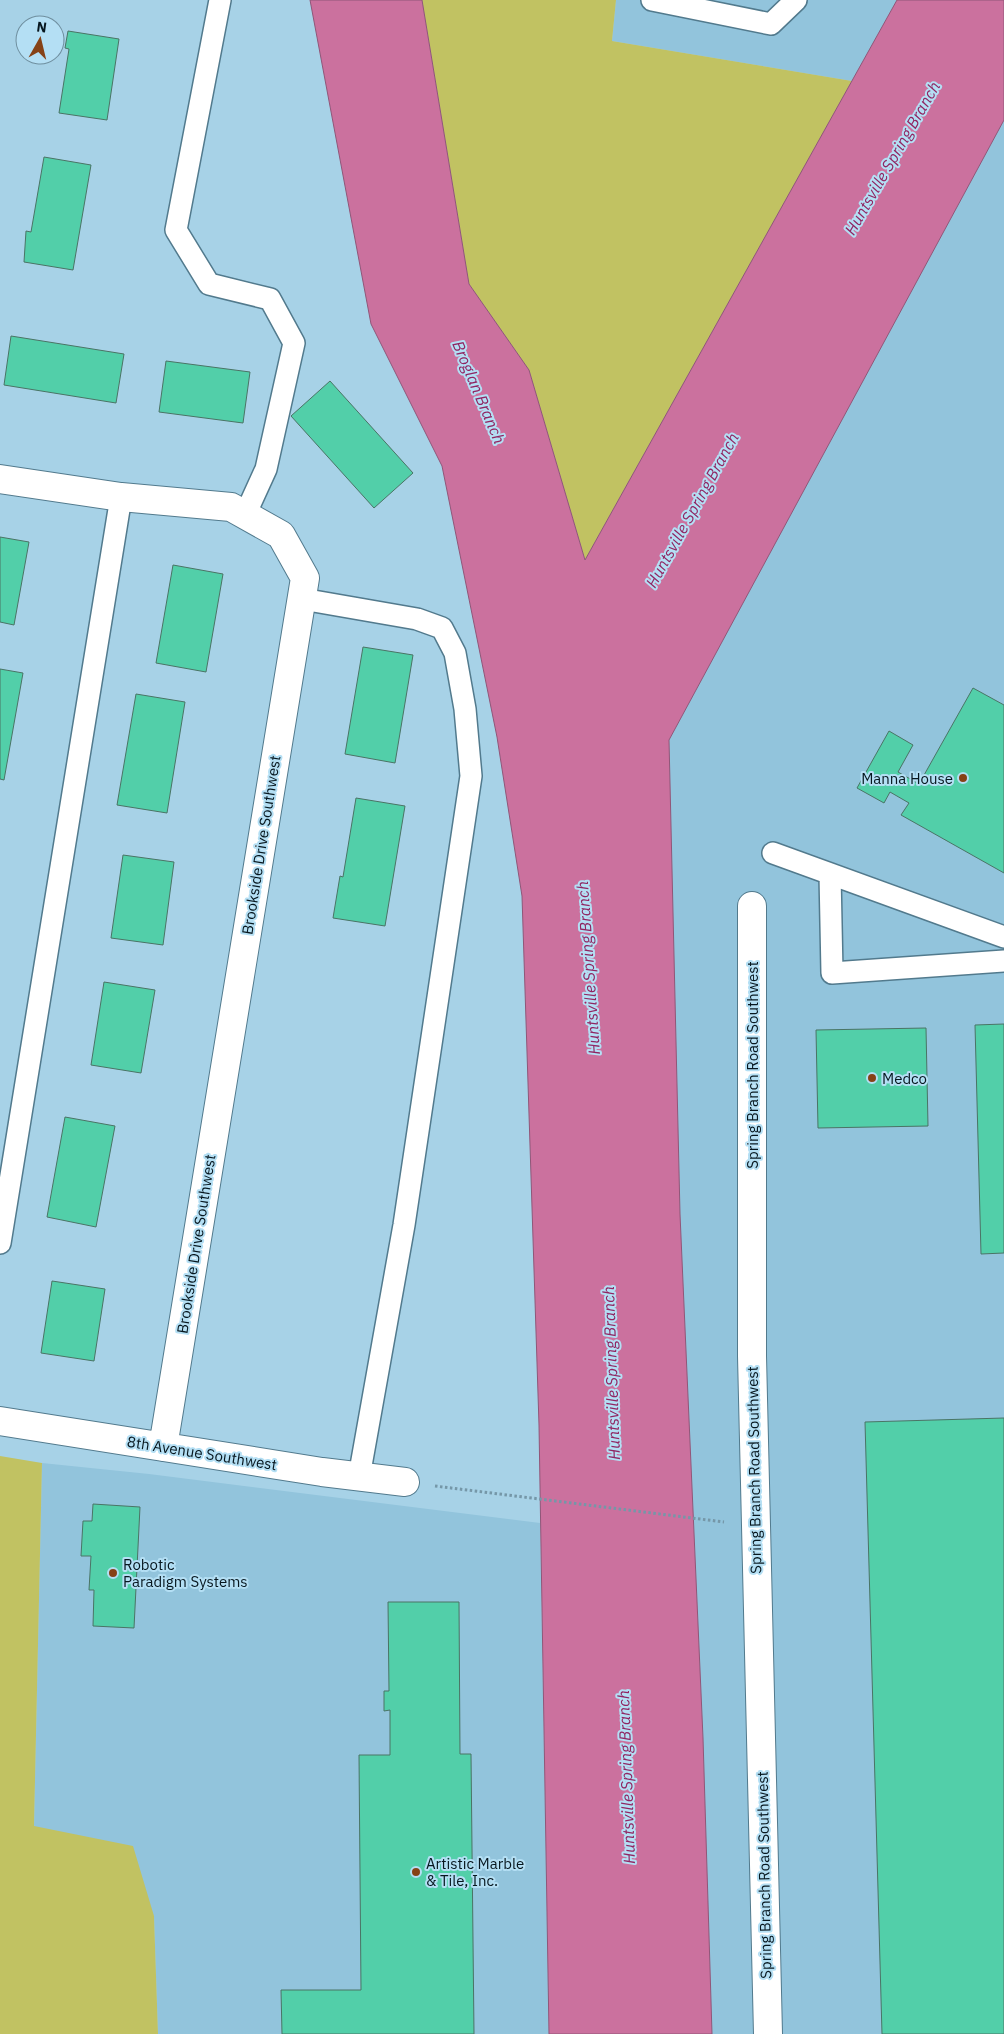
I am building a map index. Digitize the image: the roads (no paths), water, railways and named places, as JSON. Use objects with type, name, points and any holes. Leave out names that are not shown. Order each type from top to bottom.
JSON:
[{"type":"street","name":"Brookside Drive Southwest","points":[[0,479],[121,496],[231,507],[281,535],[305,578],[163,1447]]},
{"type":"street","name":"Spring Branch Road Southwest","points":[[752,906],[752,1356],[768,2034]]},
{"type":"street","name":"8th Avenue Southwest","points":[[0,1421],[359,1477],[405,1482]]},
{"type":"lane","points":[[220,0],[176,230],[209,284],[270,299],[294,343],[266,469],[245,514]]},
{"type":"lane","points":[[652,0],[771,24],[796,0]]},
{"type":"lane","points":[[0,1243],[121,496]]},
{"type":"lane","points":[[302,600],[417,619],[442,628],[455,653],[465,709],[471,776],[404,1225],[359,1477]]},
{"type":"lane","points":[[773,853],[1004,937]]},
{"type":"lane","points":[[830,874],[832,973],[1004,961]]},
{"type":"water","points":[[310,0],[422,0],[469,284],[529,370],[585,560],[897,0],[1004,0],[1004,120],[669,740],[680,1214],[703,1738],[712,2034],[549,2034],[539,1425],[522,896],[497,737],[442,466],[371,324]]},
{"type":"place","name":"Manna House","points":[[963,778]]},
{"type":"place","name":"Medco","points":[[872,1078]]},
{"type":"place","name":"Robotic Paradigm Systems","points":[[113,1573]]},
{"type":"place","name":"Artistic Marble & Tile, Inc.","points":[[416,1872]]},
{"type":"water label","name":"Huntsville Spring Branch","points":[[892,158]]},
{"type":"water label","name":"Broglan Branch","points":[[479,392]]},
{"type":"water label","name":"Huntsville Spring Branch","points":[[692,510]]},
{"type":"water label","name":"Huntsville Spring Branch","points":[[588,968]]},
{"type":"water label","name":"Huntsville Spring Branch","points":[[611,1373]]},
{"type":"water label","name":"Huntsville Spring Branch","points":[[626,1777]]}]
